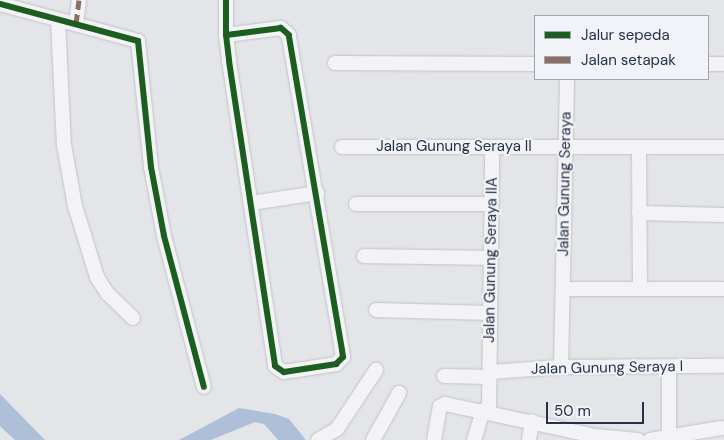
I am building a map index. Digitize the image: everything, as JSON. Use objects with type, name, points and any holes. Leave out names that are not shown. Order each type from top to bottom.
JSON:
[{"type":"street","points":[[76,24],[79,0]]},
{"type":"street","points":[[226,0],[226,35],[250,203],[277,369],[284,372],[336,364],[342,357],[342,350],[317,192],[289,35],[281,28],[226,35]]},
{"type":"street","points":[[0,4],[132,38],[141,48],[151,167],[164,236],[204,387]]},
{"type":"street","points":[[58,20],[64,146],[75,206],[97,277],[107,293],[133,318]]},
{"type":"street","points":[[336,63],[534,64]]},
{"type":"street","points":[[709,64],[724,64]]},
{"type":"street","name":"Jalan Gunung Seraya","points":[[561,367],[567,80]]},
{"type":"street","name":"Jalan Gunung Seraya II","points":[[342,147],[724,147]]},
{"type":"street","points":[[638,147],[640,287]]},
{"type":"street","name":"Jalan Gunung Seraya IIA","points":[[474,440],[486,410],[490,374],[492,148]]},
{"type":"street","points":[[250,203],[317,192]]},
{"type":"street","points":[[356,204],[491,204]]},
{"type":"street","points":[[639,213],[724,215]]},
{"type":"street","points":[[364,256],[490,258]]},
{"type":"street","points":[[564,289],[640,287],[724,288]]},
{"type":"street","points":[[376,310],[490,313]]},
{"type":"street","name":"Jalan Gunung Seraya I","points":[[444,376],[490,374],[561,367],[724,366]]},
{"type":"street","points":[[669,367],[669,438]]},
{"type":"street","points":[[318,440],[337,429],[376,370]]},
{"type":"street","points":[[373,440],[399,393]]},
{"type":"street","points":[[434,440],[441,405],[486,410],[595,436],[638,440]]},
{"type":"street","points":[[529,440],[532,421]]},
{"type":"street","points":[[650,440],[721,428]]},
{"type":"water","points":[[0,394],[45,440],[15,440],[0,426]]},
{"type":"water","points":[[239,408],[275,414],[289,419],[306,440],[278,440],[264,424],[255,422],[211,440],[179,440]]},
{"type":"marked path","points":[[76,24],[79,0]]},
{"type":"cycle path","points":[[226,0],[226,35],[229,61],[275,366],[284,372],[336,364],[343,357],[289,35],[281,28],[226,35]]},
{"type":"cycle path","points":[[0,4],[138,41],[151,167],[164,236],[204,387]]}]
